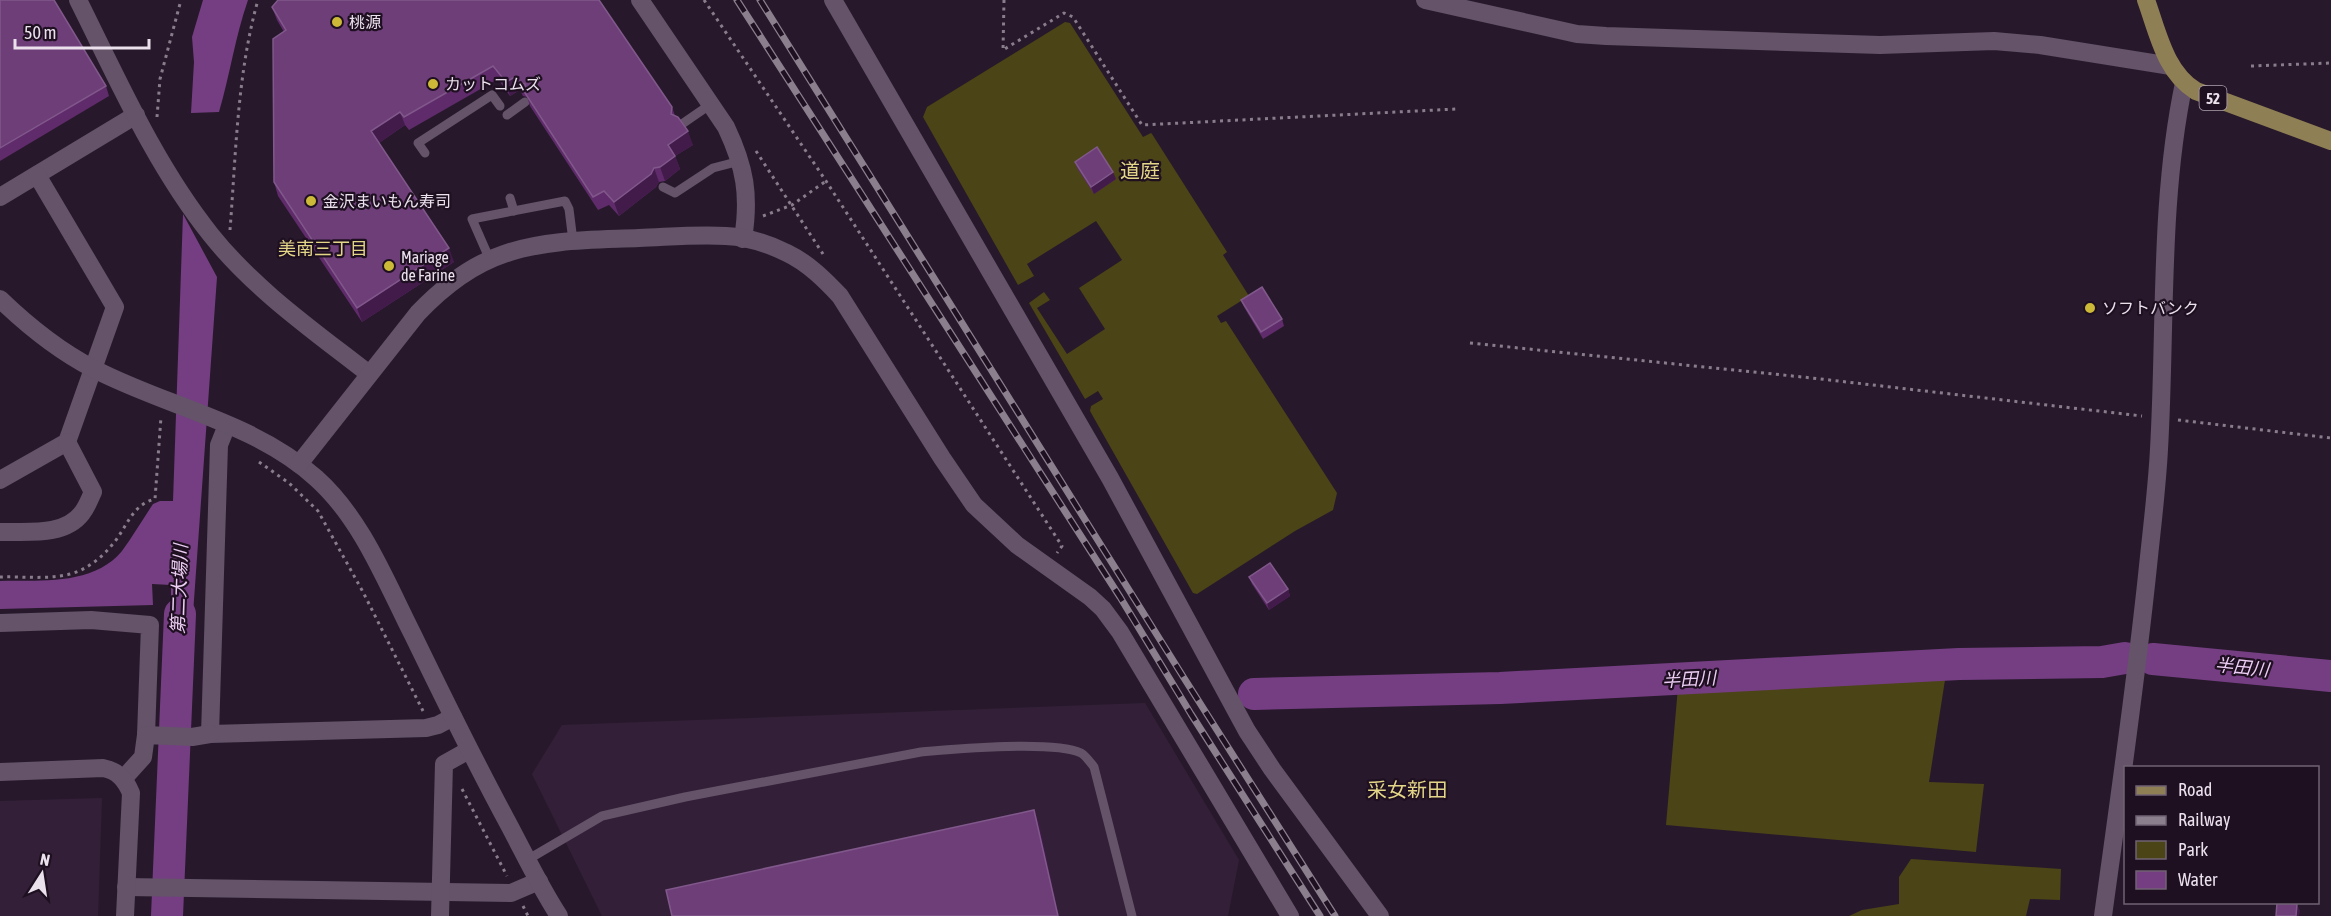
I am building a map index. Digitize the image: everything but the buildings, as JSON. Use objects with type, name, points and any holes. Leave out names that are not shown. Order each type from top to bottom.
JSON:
[{"type":"main road","name":"52","points":[[2146,0],[2170,66],[2184,83],[2196,91],[2331,141]]},
{"type":"street","points":[[78,0],[154,149],[184,198],[212,236],[260,286],[369,374]]},
{"type":"street","points":[[640,0],[726,127],[744,173],[747,196],[743,239]]},
{"type":"street","points":[[833,0],[1105,469],[1247,731],[1272,769],[1380,916]]},
{"type":"street","points":[[1425,0],[1577,34],[1880,45],[1994,41],[2040,45],[2170,66]]},
{"type":"street","points":[[2124,766],[2135,688],[2158,461],[2166,250],[2176,120],[2184,83]]},
{"type":"street","points":[[0,197],[136,115]]},
{"type":"street","points":[[0,480],[67,442],[115,307],[37,175]]},
{"type":"street","points":[[299,464],[418,313],[434,297],[467,272],[490,260],[518,249],[573,242],[692,236],[728,236],[788,254],[825,281],[845,304],[974,505],[1017,545],[1082,591],[1102,609],[1120,632],[1290,916]]},
{"type":"street","points":[[0,299],[25,323],[94,369],[163,408],[221,423],[263,441],[299,464],[334,496],[354,524],[382,574],[469,750],[555,912]]},
{"type":"street","points":[[201,735],[221,423]]},
{"type":"street","points":[[0,532],[49,530],[68,525],[82,513],[93,492],[67,442]]},
{"type":"street","points":[[0,623],[91,620],[150,625],[155,736],[143,757],[124,778]]},
{"type":"street","points":[[155,736],[431,727],[453,717]]},
{"type":"street","points":[[440,916],[444,764],[469,750]]},
{"type":"street","points":[[2103,916],[2124,766]]},
{"type":"street","points":[[0,772],[103,768],[113,770],[124,778],[131,793],[125,916]]},
{"type":"street","points":[[126,887],[515,892],[539,881]]},
{"type":"lane","points":[[425,153],[418,144],[492,95],[500,106]]},
{"type":"lane","points":[[507,115],[525,102]]},
{"type":"lane","points":[[682,124],[711,104]]},
{"type":"lane","points":[[663,187],[675,193],[713,168],[740,161]]},
{"type":"lane","points":[[510,198],[514,211]]},
{"type":"lane","points":[[490,260],[472,219],[565,201],[569,208],[573,242]]},
{"type":"lane","points":[[527,860],[602,816],[685,797],[921,752],[1061,747],[1083,754],[1094,767],[1132,916]]},
{"type":"path","points":[[154,149],[160,79],[181,0]]},
{"type":"path","points":[[228,254],[241,91],[249,32],[258,0]]},
{"type":"path","points":[[704,0],[1062,546],[1055,556]]},
{"type":"path","points":[[1004,0],[1003,50],[1064,13],[1073,17],[1142,125],[1456,109]]},
{"type":"path","points":[[2251,66],[2331,63]]},
{"type":"path","points":[[761,217],[792,205],[824,182]]},
{"type":"path","points":[[1470,343],[1812,378],[2331,438]]},
{"type":"path","points":[[0,577],[61,575],[78,572],[98,560],[113,545],[138,506],[155,499],[163,408]]},
{"type":"path","points":[[256,459],[289,483],[318,512],[363,592],[431,727]]},
{"type":"path","points":[[448,762],[528,916]]},
{"type":"shaded area","points":[[1145,703],[1239,860],[1228,916],[602,916],[532,774],[562,725]]},
{"type":"shaded area","points":[[102,798],[98,916],[0,916],[0,801]]},
{"type":"green space","points":[[1065,22],[1070,23],[1143,137],[1152,134],[1227,252],[1223,255],[1249,296],[1217,316],[1221,323],[1226,321],[1337,493],[1333,510],[1295,531],[1197,594],[1193,593],[1090,411],[1091,406],[1103,399],[1098,391],[1085,399],[1029,303],[1044,292],[1050,300],[1037,308],[1067,354],[1105,329],[1079,288],[1122,260],[1096,221],[1027,264],[1034,276],[1018,285],[923,117],[927,107]]},
{"type":"green space","points":[[1945,680],[1929,782],[1984,784],[1976,852],[1666,825],[1678,687]]},
{"type":"green space","points":[[1911,859],[2061,869],[2060,900],[2030,899],[2026,916],[1849,916],[1862,910],[1899,904],[1899,877]]},
{"type":"water","points":[[203,0],[248,0],[219,112],[191,113],[194,62],[192,37]]},
{"type":"water","points":[[183,214],[217,277],[190,656],[171,656],[171,585],[152,584],[153,605],[0,609],[0,581],[65,579],[96,570],[110,562],[122,551],[153,504],[160,501],[173,501]]},
{"type":"waterway","name":"第二大場川","points":[[167,916],[180,614]]},
{"type":"waterway","name":"半田川","points":[[1254,694],[1500,688],[1959,664],[2102,662],[2125,658]]},
{"type":"waterway","name":"半田川","points":[[2153,659],[2331,676]]},
{"type":"railway","points":[[737,0],[1120,597],[1191,714],[1320,916]]},
{"type":"railway","points":[[760,0],[1335,916]]},
{"type":"place","name":"桃源","points":[[337,22]]},
{"type":"place","name":"カットコムズ","points":[[433,84]]},
{"type":"place","name":"金沢まいもん寿司","points":[[311,201]]},
{"type":"place","name":"Mariage de Farine","points":[[389,266]]},
{"type":"place","name":"ソフトバンク","points":[[2090,308]]},
{"type":"district","name":"道庭","points":[[1140,170]]},
{"type":"district","name":"美南三丁目","points":[[323,248]]},
{"type":"district","name":"采女新田","points":[[1407,789]]}]
